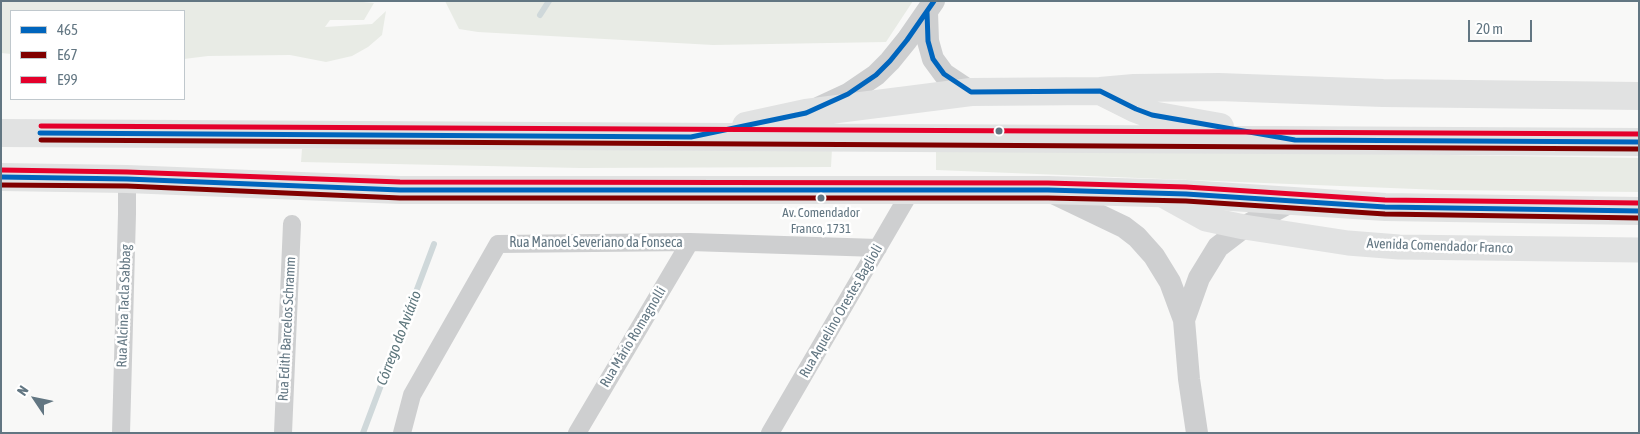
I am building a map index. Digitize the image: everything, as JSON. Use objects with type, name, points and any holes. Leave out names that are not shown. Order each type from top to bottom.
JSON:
[{"type":"highway","points":[[691,137],[806,113],[972,92],[1228,88],[1383,93],[1639,96]]},
{"type":"highway","points":[[1100,91],[1136,110],[1152,115],[1295,140]]},
{"type":"highway","points":[[1,133],[1639,142]]},
{"type":"highway","name":"Avenida Comendador Franco","points":[[1,177],[127,179],[416,191],[1048,190],[1159,193],[1415,208],[1639,211]]},
{"type":"main road","name":"Avenida Comendador Franco","points":[[1159,193],[1206,219],[1244,227],[1348,242],[1399,247],[1639,250]]},
{"type":"street","points":[[931,7],[928,40],[933,59],[944,74],[972,92]]},
{"type":"street","points":[[806,113],[848,94],[876,75],[907,40],[931,7]]},
{"type":"street","name":"Rua Alcina Tacla Sabbag","points":[[120,433],[127,179]]},
{"type":"street","name":"Rua Aquelino Orestes Baglioli","points":[[770,433],[912,189]]},
{"type":"street","points":[[1048,190],[1124,227],[1137,237],[1154,256],[1170,282],[1184,320],[1189,379],[1197,433]]},
{"type":"street","points":[[1184,320],[1199,278],[1218,247],[1244,227],[1292,201]]},
{"type":"street","name":"Rua Edith Barcelos Schramm","points":[[282,433],[292,224]]},
{"type":"street","name":"Rua Manoel Severiano da Fonseca","points":[[402,433],[412,395],[498,244],[690,242],[878,248]]},
{"type":"street","name":"Rua Mário Romagnolli","points":[[577,433],[690,242]]},
{"type":"shaded area","points":[[1,1],[352,1],[374,3],[364,20],[330,20],[325,27],[372,24],[386,11],[382,35],[368,47],[352,56],[326,62],[290,55],[208,56],[185,59],[185,10],[10,10],[10,54],[1,53]]},
{"type":"shaded area","points":[[445,1],[913,1],[886,42],[713,45],[478,32],[459,29]]},
{"type":"shaded area","points":[[936,147],[1639,158],[1639,192],[1441,190],[936,170]]},
{"type":"shaded area","points":[[302,149],[832,149],[831,167],[580,168],[301,162]]},
{"type":"waterway","name":"Córrego do Aviário","points":[[540,15],[549,1]]},
{"type":"waterway","name":"Córrego do Aviário","points":[[363,433],[434,244]]},
{"type":"transit line","name":"465","points":[[40,133],[691,137],[806,113],[848,94],[876,75],[890,61],[934,1]]},
{"type":"transit line","name":"465","points":[[927,12],[928,41],[933,59],[944,74],[971,92],[1100,91],[1152,115],[1295,140],[1639,142]]},
{"type":"transit line","name":"E99","points":[[41,126],[1639,134]]},
{"type":"transit line","name":"E67","points":[[41,140],[1639,149]]},
{"type":"transit line","name":"E99","points":[[1,170],[127,172],[400,182],[1048,183],[1186,187],[1385,200],[1639,203]]},
{"type":"transit line","name":"465","points":[[1,177],[127,179],[400,190],[1048,190],[1186,194],[1385,207],[1639,211]]},
{"type":"transit line","name":"E67","points":[[1,185],[127,186],[400,198],[1048,198],[1186,201],[1385,214],[1639,218]]},
{"type":"place","name":"Av. Comendador Franco, 1731","points":[[821,198]]}]
